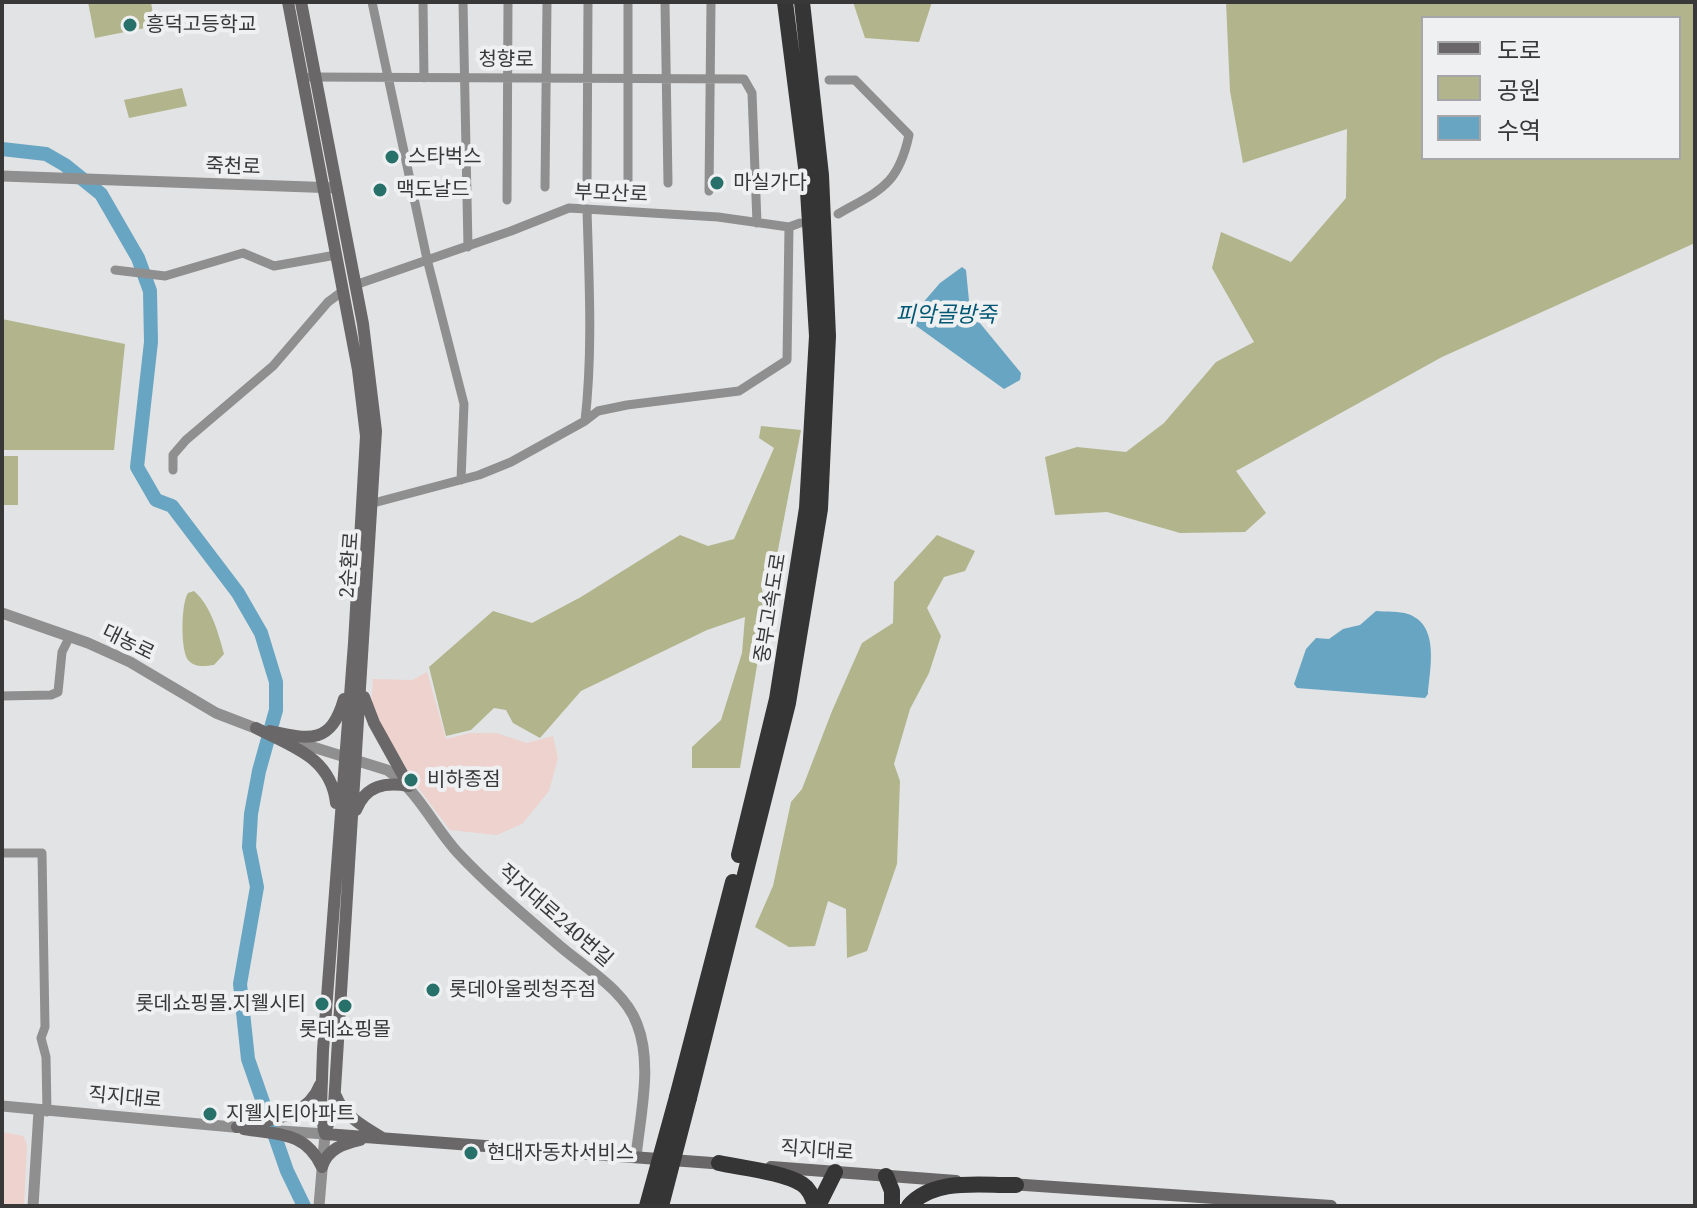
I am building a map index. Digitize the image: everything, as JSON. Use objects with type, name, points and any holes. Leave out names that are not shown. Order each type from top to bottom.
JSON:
[{"type":"highway","name":"중부고속도로","points":[[661,1206],[683,1098],[777,699],[807,508],[817,336],[807,175],[785,2]]},
{"type":"highway","name":"중부고속도로","points":[[647,1206],[683,1098],[788,703],[820,509],[828,336],[821,175],[802,2]]},
{"type":"highway","points":[[719,1163],[803,1185],[816,1206]]},
{"type":"highway","points":[[816,1206],[835,1172]]},
{"type":"highway","points":[[886,1176],[892,1191],[892,1206]]},
{"type":"highway","points":[[909,1206],[925,1192],[943,1187],[1016,1185]]},
{"type":"main road","name":"2순환로","points":[[288,2],[310,77]]},
{"type":"main road","name":"2순환로","points":[[301,2],[310,77],[330,188],[375,403],[376,461],[368,504],[351,676],[352,821],[335,1092],[325,1134]]},
{"type":"main road","name":"2순환로","points":[[330,188],[336,255],[349,288]]},
{"type":"main road","name":"2순환로","points":[[325,1134],[321,1107],[322,1078],[337,853],[361,690],[368,504]]},
{"type":"main road","points":[[302,745],[334,725],[351,676]]},
{"type":"main road","points":[[361,690],[394,770],[409,786]]},
{"type":"main road","points":[[256,728],[302,745],[332,780],[336,803],[337,853]]},
{"type":"main road","points":[[352,821],[366,792],[384,784],[409,786]]},
{"type":"main road","points":[[243,1128],[298,1113],[308,1105],[322,1078]]},
{"type":"main road","points":[[335,1092],[340,1105],[348,1113],[383,1138]]},
{"type":"main road","points":[[243,1128],[297,1135],[309,1145],[322,1168]]},
{"type":"main road","name":"직지대로","points":[[325,1134],[1331,1206]]},
{"type":"main road","points":[[322,1168],[328,1154],[338,1148],[357,1141],[383,1138]]},
{"type":"street","points":[[372,2],[427,259],[464,404],[461,480]]},
{"type":"street","points":[[423,2],[424,78]]},
{"type":"street","points":[[463,2],[468,247]]},
{"type":"street","points":[[507,200],[508,2]]},
{"type":"street","points":[[545,187],[547,2]]},
{"type":"street","points":[[587,185],[588,2]]},
{"type":"street","points":[[628,2],[628,186]]},
{"type":"street","points":[[665,2],[668,183]]},
{"type":"street","points":[[709,191],[711,2]]},
{"type":"street","name":"청향로","points":[[310,77],[744,79],[752,93],[757,223]]},
{"type":"street","points":[[829,80],[855,80],[909,135],[904,156],[887,186],[838,214]]},
{"type":"street","name":"죽천로","points":[[2,176],[330,188]]},
{"type":"street","name":"부모산로","points":[[349,288],[569,208],[718,217],[789,227],[800,223]]},
{"type":"street","points":[[585,421],[589,391],[587,209]]},
{"type":"street","points":[[368,504],[461,480],[511,462],[598,411],[739,391],[787,360],[789,227]]},
{"type":"street","points":[[115,270],[165,276],[243,253],[274,266],[336,255]]},
{"type":"street","points":[[173,470],[173,455],[186,440],[273,366],[328,302],[349,288]]},
{"type":"street","name":"대농로","points":[[2,613],[70,636],[130,662],[232,721],[256,728]]},
{"type":"street","points":[[2,696],[51,695],[58,692],[62,652],[70,636]]},
{"type":"street","points":[[302,745],[394,770]]},
{"type":"street","name":"직지대로240번길","points":[[409,786],[458,853],[498,892],[624,999],[642,1038],[643,1074],[636,1157]]},
{"type":"street","points":[[2,853],[42,853],[45,1027],[41,1038],[46,1057],[33,1206]]},
{"type":"street","name":"직지대로","points":[[2,1106],[243,1128]]},
{"type":"street","name":"직지대로","points":[[297,1135],[325,1134]]},
{"type":"street","name":"2순환로","points":[[319,1206],[325,1134]]},
{"type":"shaded area","name":"비하종점","points":[[427,672],[446,739],[471,733],[496,733],[527,743],[553,736],[558,758],[549,791],[522,824],[497,835],[450,830],[405,770],[371,706],[373,679],[412,680]]},
{"type":"shaded area","points":[[2,1132],[23,1136],[27,1144],[24,1206],[2,1206]]},
{"type":"green space","points":[[88,2],[151,2],[155,26],[95,38]]},
{"type":"green space","points":[[853,2],[932,2],[919,42],[865,38]]},
{"type":"green space","points":[[1226,2],[1695,2],[1695,243],[1442,357],[1236,471],[1266,513],[1245,532],[1180,533],[1107,512],[1055,515],[1045,457],[1077,447],[1126,452],[1164,423],[1216,362],[1254,342],[1212,268],[1221,232],[1291,262],[1346,198],[1347,129],[1243,163],[1230,91]]},
{"type":"green space","points":[[182,88],[187,106],[129,118],[124,100]]},
{"type":"green space","points":[[2,319],[125,344],[114,450],[2,450]]},
{"type":"green space","points":[[761,426],[801,430],[777,555],[761,584],[766,611],[740,768],[692,768],[692,747],[721,720],[742,653],[745,617],[707,630],[581,691],[540,738],[513,723],[506,710],[494,708],[471,730],[446,736],[429,667],[493,611],[532,623],[581,597],[680,535],[708,546],[734,539],[774,448],[759,438]]},
{"type":"green space","points":[[2,456],[18,456],[18,505],[2,505]]},
{"type":"green space","points":[[937,535],[975,551],[965,571],[944,577],[927,608],[941,636],[929,673],[910,709],[894,764],[900,781],[897,864],[867,951],[847,958],[846,909],[828,901],[815,946],[789,947],[755,927],[773,886],[791,802],[802,789],[862,643],[893,623],[894,582]]},
{"type":"green space","points":[[194,591],[209,612],[224,654],[214,665],[195,665],[186,656],[182,628],[184,607],[188,593]]},
{"type":"water","name":"피악골방죽","points":[[962,267],[966,270],[970,311],[1021,373],[1020,380],[1004,389],[908,320],[940,283]]},
{"type":"water","points":[[1376,611],[1408,614],[1425,627],[1431,660],[1425,698],[1297,688],[1294,684],[1306,649],[1316,638],[1329,639],[1343,629],[1360,625]]},
{"type":"waterway","points":[[2,149],[46,154],[65,165],[101,194],[138,258],[150,291],[151,342],[137,467],[156,500],[172,506],[238,593],[261,633],[276,682],[276,710],[251,814],[249,847],[257,887],[240,984],[248,1059],[287,1171],[304,1206]]},
{"type":"place","name":"흥덕고등학교","points":[[130,25]]},
{"type":"place","name":"스타벅스","points":[[392,157]]},
{"type":"place","name":"마실가다","points":[[717,183]]},
{"type":"place","name":"맥도날드","points":[[380,190]]},
{"type":"place","name":"비하종점","points":[[411,780]]},
{"type":"place","name":"롯데아울렛청주점","points":[[433,990]]},
{"type":"place","name":"롯데쇼핑몰.지웰시티","points":[[322,1004]]},
{"type":"place","name":"롯데쇼핑몰","points":[[345,1006]]},
{"type":"place","name":"지웰시티아파트","points":[[210,1114]]},
{"type":"place","name":"현대자동차서비스","points":[[471,1153]]}]
